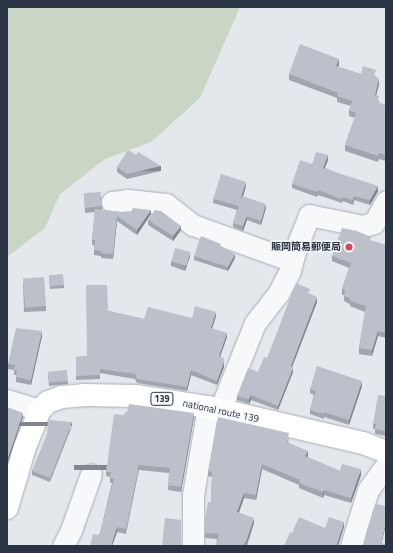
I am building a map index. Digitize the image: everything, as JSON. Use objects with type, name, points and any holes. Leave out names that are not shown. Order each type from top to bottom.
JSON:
[{"type":"highway","name":"national route 139","points":[[40,410],[48,402],[62,397],[83,395],[137,396],[214,408],[364,443],[386,452]]},
{"type":"highway","points":[[7,508],[25,447],[40,410]]},
{"type":"street","points":[[112,202],[128,200],[166,204],[193,225],[292,262]]},
{"type":"street","points":[[193,546],[193,495],[214,408],[255,323],[278,294],[292,262],[309,215],[363,226],[374,223],[386,201]]},
{"type":"street","points":[[7,400],[40,410]]},
{"type":"street","points":[[351,546],[368,490],[386,465]]},
{"type":"street","points":[[63,546],[71,530],[91,474]]},
{"type":"green space","points":[[7,7],[240,7],[200,98],[151,142],[105,159],[60,194],[45,228],[7,257]]},
{"type":"building","points":[[300,44],[339,59],[336,66],[361,74],[363,66],[376,70],[374,76],[379,78],[375,95],[379,96],[377,102],[386,105],[386,155],[379,153],[378,156],[345,145],[356,113],[349,110],[352,101],[337,96],[338,93],[289,74]]},
{"type":"building","points":[[128,150],[136,155],[138,152],[161,166],[127,174],[117,167]]},
{"type":"building","points":[[316,152],[328,155],[323,168],[378,186],[370,200],[354,196],[353,200],[343,197],[342,199],[318,190],[317,192],[292,184],[300,160],[312,164]]},
{"type":"building","points":[[221,174],[246,182],[240,200],[242,196],[266,204],[261,221],[247,216],[243,226],[233,223],[239,206],[213,199]]},
{"type":"building","points":[[101,192],[100,198],[102,206],[85,208],[84,193]]},
{"type":"building","points":[[133,208],[151,210],[137,230],[117,216],[113,254],[101,253],[102,251],[94,250],[95,240],[92,240],[95,209],[130,213]]},
{"type":"building","points":[[155,210],[161,211],[181,226],[173,236],[148,220]]},
{"type":"building","points":[[342,228],[357,231],[371,237],[370,240],[386,245],[386,333],[378,331],[372,350],[359,348],[366,306],[350,301],[350,298],[344,296],[345,290],[342,289],[351,263],[332,256]]},
{"type":"building","points":[[201,236],[221,244],[220,246],[235,254],[228,267],[194,256]]},
{"type":"building","points":[[175,248],[190,252],[187,266],[171,262]]},
{"type":"building","points":[[63,274],[64,285],[50,286],[49,275]]},
{"type":"building","points":[[44,277],[46,306],[25,307],[23,278]]},
{"type":"building","points":[[296,283],[310,289],[308,293],[317,297],[291,366],[293,368],[278,406],[251,395],[249,399],[237,396],[248,368],[258,372],[264,357],[267,358]]},
{"type":"building","points":[[86,285],[107,285],[108,311],[144,319],[148,307],[192,318],[195,306],[216,312],[211,328],[227,333],[219,356],[224,358],[224,362],[217,381],[191,370],[187,387],[137,379],[135,374],[100,369],[100,375],[76,376],[76,357],[87,356]]},
{"type":"building","points":[[16,328],[42,331],[31,380],[16,377],[17,371],[14,370],[15,365],[8,364]]},
{"type":"building","points":[[317,366],[362,381],[349,420],[324,412],[324,414],[310,410],[316,391],[310,389]]},
{"type":"building","points":[[67,370],[68,381],[49,383],[48,372]]},
{"type":"building","points":[[378,395],[386,396],[386,431],[375,429],[376,424],[373,424]]},
{"type":"building","points":[[129,404],[194,413],[181,487],[168,485],[170,468],[139,465],[126,529],[117,527],[111,546],[90,546],[93,534],[98,535],[100,533],[114,479],[110,478],[111,472],[106,472],[114,414],[124,415],[125,412],[127,412]]},
{"type":"building","points":[[7,407],[23,413],[7,460]]},
{"type":"building","points":[[218,417],[289,433],[287,442],[308,451],[305,456],[340,471],[342,464],[361,469],[351,498],[324,490],[323,492],[299,483],[300,480],[262,464],[256,495],[244,493],[237,512],[254,518],[246,542],[244,542],[243,546],[216,546],[219,534],[205,533],[205,519],[208,502],[211,502],[212,472],[208,471]]},
{"type":"building","points":[[48,420],[72,422],[50,478],[32,471],[47,434]]},
{"type":"building","points":[[375,504],[386,506],[386,520],[381,543],[386,544],[386,546],[363,546],[366,533]]},
{"type":"building","points":[[299,517],[325,528],[329,517],[344,522],[336,546],[284,546]]},
{"type":"building","points":[[165,518],[181,520],[181,541],[183,546],[162,546]]},
{"type":"place","name":"賑岡簡易郵便局","points":[[349,247]]}]
